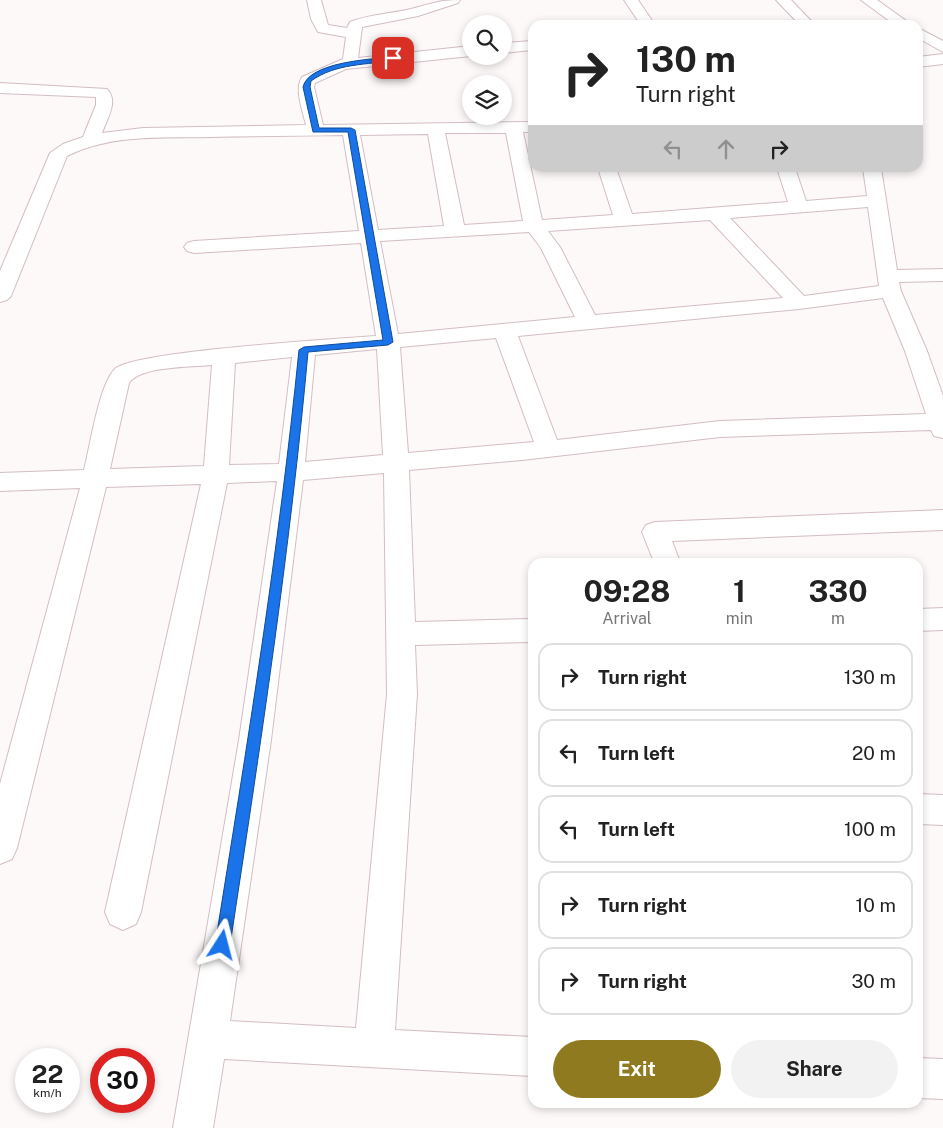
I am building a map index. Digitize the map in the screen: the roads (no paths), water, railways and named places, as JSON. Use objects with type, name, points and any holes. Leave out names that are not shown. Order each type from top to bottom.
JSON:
[{"type":"street","points":[[314,0],[319,26],[323,30],[353,33]]},
{"type":"street","points":[[316,131],[306,87],[308,80],[350,61],[355,25],[413,13],[453,0]]},
{"type":"street","points":[[631,0],[645,20]]},
{"type":"street","points":[[782,0],[803,20]]},
{"type":"street","points":[[868,0],[898,20]]},
{"type":"street","points":[[923,35],[943,48]]},
{"type":"street","points":[[512,47],[528,46]]},
{"type":"street","points":[[345,64],[462,52]]},
{"type":"street","points":[[923,61],[943,59]]},
{"type":"street","points":[[0,88],[101,92],[104,95],[104,105],[91,139]]},
{"type":"street","points":[[514,128],[534,226],[550,247],[590,324]]},
{"type":"street","points":[[0,296],[59,153],[73,145],[91,139],[144,133],[528,128]]},
{"type":"street","points":[[436,129],[455,231]]},
{"type":"street","points":[[351,130],[388,342],[396,463],[401,634],[402,694],[374,1049]]},
{"type":"street","points":[[608,172],[624,220]]},
{"type":"street","points":[[787,172],[799,207]]},
{"type":"street","points":[[0,482],[292,472],[548,448],[720,429],[941,426],[916,350],[889,284],[873,172]]},
{"type":"street","points":[[194,248],[715,214],[877,201]]},
{"type":"street","points":[[715,214],[799,303]]},
{"type":"street","points":[[0,848],[95,479],[117,384],[124,372],[139,366],[224,357],[799,303],[943,275]]},
{"type":"street","points":[[505,332],[548,448]]},
{"type":"street","points":[[193,1128],[253,756],[292,472],[304,350]]},
{"type":"street","points":[[123,912],[216,475],[224,357]]},
{"type":"street","points":[[665,558],[655,532],[943,520]]},
{"type":"street","points":[[923,620],[943,619]]},
{"type":"street","points":[[401,634],[528,631]]},
{"type":"street","points":[[923,809],[943,810]]},
{"type":"street","points":[[208,1039],[528,1057]]},
{"type":"street","points":[[923,1078],[943,1079]]}]
